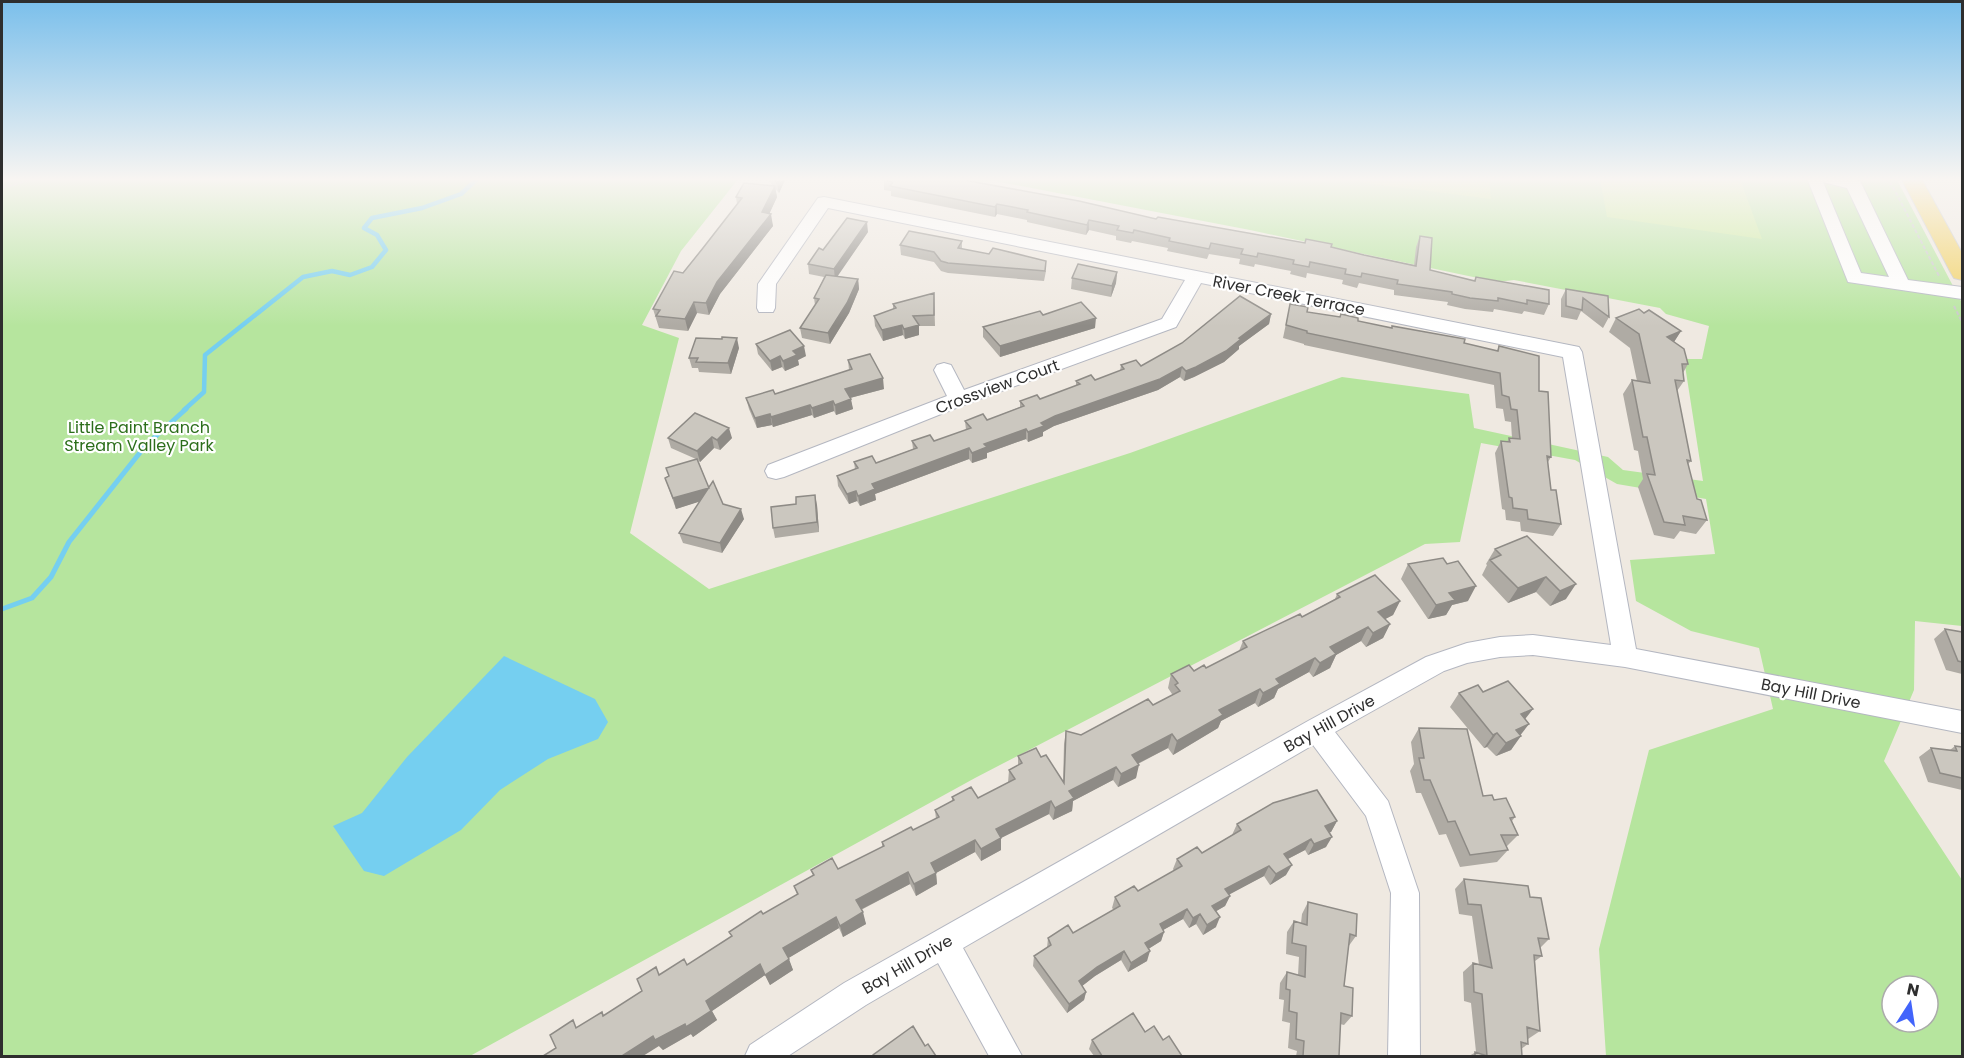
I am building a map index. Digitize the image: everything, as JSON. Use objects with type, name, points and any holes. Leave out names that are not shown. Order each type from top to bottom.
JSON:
[{"type":"main road","points":[[1938,227],[1962,273]]},
{"type":"street","name":"River Creek Terrace","points":[[766,308],[767,284],[806,227]]},
{"type":"street","name":"River Creek Terrace","points":[[950,227],[1572,352],[1625,657]]},
{"type":"street","points":[[1834,227],[1854,278],[1954,292]]},
{"type":"street","points":[[1874,227],[1901,284]]},
{"type":"street","name":"Crossview Court","points":[[776,471],[959,399],[1168,323],[1196,277]]},
{"type":"street","points":[[944,370],[959,399]]},
{"type":"street","name":"Bay Hill Drive","points":[[761,1056],[855,994],[1317,729],[1435,664],[1467,653],[1500,647],[1533,645],[1625,657],[1962,722]]},
{"type":"street","points":[[1317,729],[1378,810],[1405,893],[1404,1056]]},
{"type":"street","points":[[944,943],[1006,1056]]},
{"type":"path","points":[[1917,227],[1954,292],[1962,322]]},
{"type":"green space","name":"Little Paint Branch Stream Valley Park","points":[[2,227],[700,227],[681,251],[642,325],[679,338],[630,533],[709,589],[1130,453],[1342,377],[1469,394],[1474,428],[1608,457],[1623,470],[1703,481],[1684,359],[1702,359],[1709,326],[1666,314],[1660,308],[1514,280],[1497,282],[1236,227],[1922,227],[1962,303],[1962,626],[1915,621],[1914,690],[1884,761],[1962,880],[1962,1056],[1606,1056],[1599,949],[1649,750],[1773,709],[1759,648],[1691,631],[1636,601],[1630,560],[1715,554],[1706,499],[1617,484],[1575,460],[1481,443],[1460,542],[1425,544],[975,778],[470,1056],[2,1056]]},
{"type":"green space","points":[[1680,227],[1758,227],[1762,239]]},
{"type":"water","points":[[504,656],[595,699],[608,722],[598,739],[548,759],[500,790],[461,830],[384,876],[364,871],[333,826],[362,813],[407,757]]},
{"type":"building","points":[[719,227],[760,227],[717,282],[706,303],[694,302],[685,319],[656,316],[660,310],[653,309],[674,271],[683,273]]},
{"type":"building","points":[[840,227],[863,227],[834,269],[808,264],[819,248],[823,250]]},
{"type":"building","points":[[1118,227],[1217,227],[1305,243],[1306,239],[1332,244],[1331,247],[1416,266],[1420,236],[1432,238],[1430,270],[1475,281],[1476,277],[1549,290],[1549,304],[1527,300],[1527,304],[1498,298],[1498,301],[1470,298],[1452,294],[1452,292],[1397,284],[1398,280],[1362,273],[1361,277],[1345,274],[1346,269],[1310,262],[1309,267],[1293,264],[1294,260],[1258,253],[1257,257],[1241,254],[1243,249],[1211,243],[1209,249],[1169,241],[1170,238],[1134,230],[1133,233],[1117,230]]},
{"type":"building","points":[[909,231],[962,241],[958,248],[989,254],[993,248],[1046,261],[1045,271],[941,261],[934,252],[900,245]]},
{"type":"building","points":[[1078,264],[1117,272],[1112,286],[1072,278]]},
{"type":"building","points":[[826,275],[858,279],[847,303],[828,333],[800,328],[819,299],[814,298]]},
{"type":"building","points":[[1566,289],[1608,296],[1609,317],[1583,298],[1582,310],[1566,306]]},
{"type":"building","points":[[934,293],[934,315],[913,316],[919,325],[904,329],[902,325],[882,330],[874,316],[896,308],[893,304]]},
{"type":"building","points":[[1240,296],[1271,314],[1226,351],[1196,367],[1186,371],[1182,367],[1160,379],[1055,416],[1041,423],[1044,426],[1028,432],[1026,429],[984,444],[987,447],[972,453],[969,448],[872,484],[875,489],[858,496],[856,491],[847,494],[837,476],[858,468],[854,462],[872,456],[876,463],[917,448],[912,441],[930,435],[934,441],[971,428],[965,421],[983,414],[987,420],[1024,406],[1020,401],[1037,395],[1040,399],[1080,384],[1076,381],[1091,375],[1095,380],[1124,369],[1121,365],[1136,360],[1141,366],[1182,343]]},
{"type":"building","points":[[1081,302],[1096,318],[1000,346],[983,327],[1040,311],[1043,315]]},
{"type":"building","points":[[1290,304],[1308,307],[1307,312],[1340,317],[1341,314],[1358,318],[1358,321],[1392,328],[1392,326],[1465,339],[1464,343],[1498,351],[1499,346],[1539,356],[1539,391],[1548,392],[1551,457],[1547,456],[1551,490],[1556,490],[1561,524],[1528,519],[1527,510],[1513,508],[1512,498],[1509,497],[1501,441],[1510,442],[1509,438],[1520,439],[1517,410],[1511,409],[1509,397],[1502,395],[1500,373],[1307,333],[1307,331],[1286,325]]},
{"type":"building","points":[[1639,309],[1644,313],[1649,310],[1681,331],[1667,337],[1684,349],[1688,364],[1682,364],[1684,381],[1675,380],[1691,461],[1687,460],[1697,499],[1701,500],[1707,520],[1683,516],[1685,525],[1664,522],[1647,474],[1655,475],[1647,437],[1643,437],[1632,380],[1650,383],[1639,334],[1616,318]]},
{"type":"building","points":[[790,330],[804,346],[793,351],[797,355],[783,361],[780,356],[770,361],[756,344]]},
{"type":"building","points":[[722,337],[737,338],[728,363],[696,362],[698,358],[689,358],[696,338],[722,339]]},
{"type":"building","points":[[870,354],[883,378],[845,389],[851,399],[835,405],[833,401],[812,408],[810,405],[771,417],[770,414],[755,418],[746,398],[773,390],[775,394],[852,369],[848,360]]},
{"type":"building","points":[[695,413],[729,428],[717,440],[712,437],[697,451],[668,438]]},
{"type":"building","points":[[697,459],[709,488],[673,498],[665,478],[669,476],[666,468]]},
{"type":"building","points":[[713,481],[723,504],[741,509],[720,543],[679,533]]},
{"type":"building","points":[[815,495],[817,522],[773,528],[771,507],[796,504],[796,497]]},
{"type":"building","points":[[1527,536],[1576,584],[1560,591],[1546,577],[1518,588],[1490,560],[1501,555],[1495,549]]},
{"type":"building","points":[[1443,558],[1447,564],[1458,561],[1476,586],[1449,593],[1455,600],[1436,605],[1408,564]]},
{"type":"building","points":[[1375,575],[1400,601],[1378,612],[1390,624],[1373,633],[1368,627],[1330,647],[1336,654],[1320,663],[1315,658],[1276,679],[1280,684],[1263,693],[1260,689],[1219,710],[1223,715],[1177,741],[1172,734],[1132,755],[1139,765],[1121,774],[1116,767],[1069,791],[1074,798],[1055,808],[1051,801],[996,829],[1001,838],[981,849],[975,840],[931,863],[936,873],[914,884],[908,872],[856,900],[863,912],[840,926],[836,917],[783,948],[789,959],[765,975],[760,964],[706,1001],[711,1011],[686,1027],[685,1024],[655,1040],[653,1036],[622,1056],[543,1056],[556,1048],[550,1035],[573,1020],[576,1028],[602,1012],[603,1016],[642,991],[637,979],[656,967],[659,975],[684,959],[687,965],[732,936],[729,932],[761,911],[763,914],[798,894],[794,886],[814,875],[811,870],[832,858],[838,869],[884,846],[882,842],[911,827],[913,830],[939,817],[935,810],[954,800],[952,797],[971,787],[978,798],[1015,779],[1009,770],[1022,763],[1018,756],[1036,748],[1041,757],[1046,755],[1064,783],[1066,731],[1081,735],[1148,699],[1153,705],[1180,691],[1175,685],[1178,683],[1171,674],[1189,665],[1194,671],[1204,665],[1206,668],[1247,647],[1243,641],[1300,614],[1302,617],[1340,597],[1337,594]]},
{"type":"building","points":[[1945,629],[1962,632],[1962,662],[1958,661]]},
{"type":"building","points":[[1508,681],[1533,709],[1521,714],[1529,724],[1516,730],[1521,736],[1506,743],[1497,733],[1493,735],[1459,693],[1478,685],[1483,692]]},
{"type":"building","points":[[1419,728],[1467,729],[1483,796],[1492,795],[1494,800],[1506,798],[1515,817],[1510,818],[1518,835],[1501,835],[1508,850],[1470,855],[1455,821],[1448,822],[1430,780],[1424,780],[1419,758],[1424,758]]},
{"type":"building","points":[[1955,746],[1962,747],[1962,778],[1940,773],[1931,748],[1957,751]]},
{"type":"building","points":[[1317,790],[1337,821],[1325,826],[1332,837],[1314,844],[1311,839],[1284,854],[1292,865],[1276,874],[1269,866],[1225,889],[1230,896],[1212,906],[1220,917],[1207,925],[1200,914],[1193,918],[1187,909],[1160,924],[1164,932],[1145,943],[1150,951],[1131,963],[1124,951],[1097,967],[1079,981],[1086,992],[1069,1004],[1034,956],[1051,945],[1048,938],[1068,925],[1073,933],[1120,906],[1115,897],[1134,886],[1138,891],[1182,866],[1177,859],[1197,847],[1202,853],[1241,830],[1237,824],[1273,803]]},
{"type":"building","points":[[1464,879],[1528,886],[1530,897],[1541,898],[1549,939],[1538,938],[1542,956],[1534,955],[1540,1031],[1527,1027],[1528,1044],[1521,1042],[1522,1056],[1487,1056],[1482,994],[1474,992],[1473,963],[1492,968],[1481,905],[1468,904]]},
{"type":"building","points":[[1308,902],[1357,914],[1356,936],[1350,934],[1344,986],[1353,988],[1352,1016],[1341,1013],[1339,1056],[1303,1056],[1304,1041],[1296,1039],[1297,1013],[1289,1011],[1290,990],[1286,989],[1287,972],[1305,977],[1306,946],[1292,943],[1294,921],[1307,925]]},
{"type":"building","points":[[1133,1013],[1145,1032],[1154,1026],[1163,1040],[1169,1036],[1182,1056],[1102,1056],[1092,1040]]},
{"type":"building","points":[[913,1026],[925,1046],[928,1044],[936,1056],[873,1056],[873,1055]]},
{"type":"building","points":[[1475,1052],[1487,1056],[1475,1056]]},
{"type":"waterway","points":[[184,410],[204,392],[205,355],[303,277],[332,271],[350,275],[372,267],[386,250],[377,235],[365,227]]},
{"type":"waterway","points":[[2,609],[32,598],[51,577],[69,542],[146,445],[186,409]]}]
